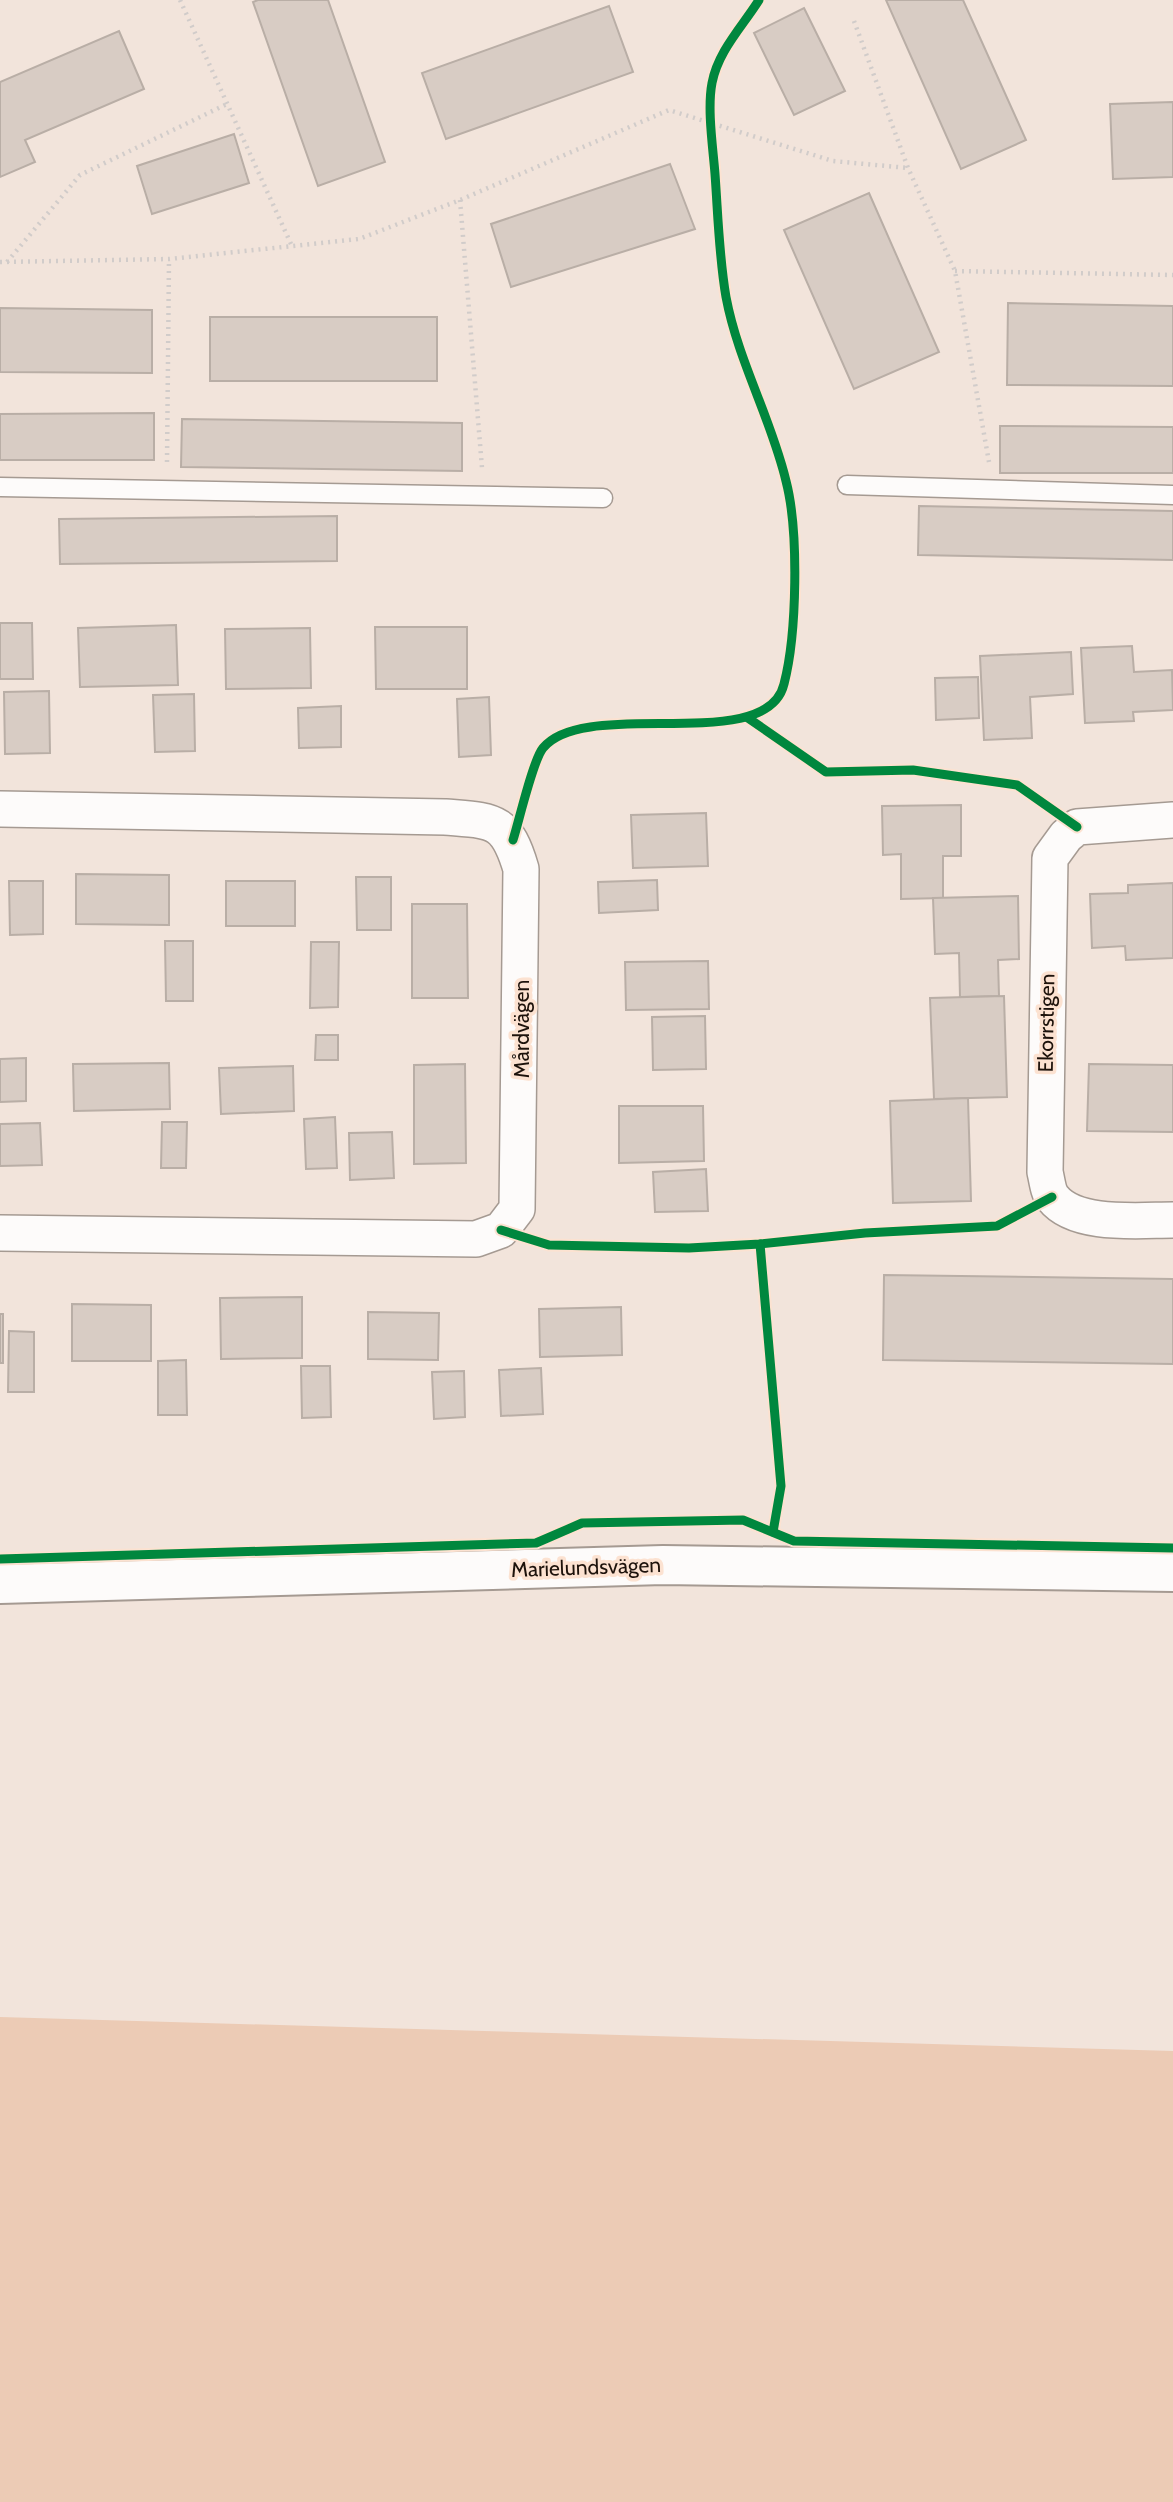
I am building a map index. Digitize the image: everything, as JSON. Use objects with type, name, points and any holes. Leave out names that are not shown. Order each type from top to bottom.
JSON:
[{"type":"street","name":"Mårdvägen","points":[[0,809],[431,817],[489,821],[513,840],[521,869],[517,1209],[501,1230],[476,1239],[0,1233]]},
{"type":"street","name":"Ekorrstigen","points":[[1173,820],[1077,827],[1066,836],[1050,858],[1045,1172],[1052,1197],[1072,1213],[1113,1220],[1173,1220]]},
{"type":"street","name":"Marielundsvägen","points":[[0,1584],[663,1565],[1173,1572]]},
{"type":"lane","points":[[847,485],[1173,495]]},
{"type":"lane","points":[[0,487],[603,498]]},
{"type":"path","points":[[180,0],[290,244]]},
{"type":"path","points":[[854,21],[908,168],[955,271],[994,490]]},
{"type":"path","points":[[3,262],[80,175],[227,104]]},
{"type":"path","points":[[712,109],[713,140]]},
{"type":"path","points":[[3,262],[169,259],[290,244],[359,239],[460,200],[669,110],[712,121],[833,161],[908,168]]},
{"type":"path","points":[[460,200],[484,496]]},
{"type":"path","points":[[166,490],[169,259]]},
{"type":"path","points":[[955,271],[1173,275]]},
{"type":"shaded area","points":[[0,2017],[1173,2051],[1173,2502],[0,2502]]},
{"type":"building","points":[[328,0],[385,162],[318,186],[253,2]]},
{"type":"building","points":[[886,0],[963,0],[1026,140],[961,169]]},
{"type":"building","points":[[609,6],[633,72],[446,139],[422,73]]},
{"type":"building","points":[[804,8],[845,91],[794,115],[754,33]]},
{"type":"building","points":[[119,31],[144,89],[25,140],[35,162],[0,177],[0,82]]},
{"type":"building","points":[[1173,102],[1173,177],[1113,179],[1110,104]]},
{"type":"building","points":[[234,134],[249,183],[152,214],[137,166]]},
{"type":"building","points":[[670,164],[695,229],[511,287],[491,224]]},
{"type":"building","points":[[869,193],[939,352],[854,389],[784,230]]},
{"type":"building","points":[[1008,303],[1173,306],[1173,386],[1007,385]]},
{"type":"building","points":[[0,308],[152,310],[152,373],[0,372]]},
{"type":"building","points":[[210,317],[437,317],[437,381],[210,381]]},
{"type":"building","points":[[154,413],[154,460],[0,460],[0,414]]},
{"type":"building","points":[[182,419],[462,423],[462,471],[181,467]]},
{"type":"building","points":[[1000,426],[1173,427],[1173,473],[1000,473]]},
{"type":"building","points":[[919,506],[1173,511],[1173,560],[918,555]]},
{"type":"building","points":[[337,516],[337,561],[60,564],[59,519]]},
{"type":"building","points":[[0,623],[32,623],[33,679],[0,679]]},
{"type":"building","points":[[176,625],[178,685],[80,687],[78,628]]},
{"type":"building","points":[[375,627],[467,627],[467,689],[376,689]]},
{"type":"building","points":[[310,628],[311,688],[226,689],[225,629]]},
{"type":"building","points":[[1132,646],[1134,672],[1172,670],[1173,710],[1133,712],[1134,721],[1085,723],[1081,648]]},
{"type":"building","points":[[1071,652],[1073,694],[1030,697],[1032,738],[984,740],[980,656]]},
{"type":"building","points":[[978,677],[979,718],[936,720],[935,678]]},
{"type":"building","points":[[49,691],[50,753],[5,754],[4,692]]},
{"type":"building","points":[[194,694],[195,751],[155,752],[153,695]]},
{"type":"building","points":[[489,697],[491,755],[459,757],[457,699]]},
{"type":"building","points":[[341,706],[341,747],[299,748],[298,708]]},
{"type":"building","points":[[961,805],[961,856],[943,856],[943,898],[901,899],[901,854],[883,855],[882,806]]},
{"type":"building","points":[[706,813],[708,866],[633,868],[631,815]]},
{"type":"building","points":[[76,874],[169,875],[169,925],[76,924]]},
{"type":"building","points":[[356,877],[391,877],[391,930],[357,930]]},
{"type":"building","points":[[657,880],[658,910],[599,913],[598,882]]},
{"type":"building","points":[[9,881],[43,881],[43,934],[10,935]]},
{"type":"building","points":[[226,881],[295,881],[295,926],[226,926]]},
{"type":"building","points":[[1173,883],[1173,958],[1126,960],[1125,946],[1092,948],[1090,894],[1128,893],[1128,885]]},
{"type":"building","points":[[1018,896],[1019,959],[998,960],[999,996],[960,997],[959,953],[935,954],[933,898]]},
{"type":"building","points":[[412,904],[467,904],[468,998],[412,998]]},
{"type":"building","points":[[165,941],[193,941],[193,1001],[166,1001]]},
{"type":"building","points":[[311,942],[339,942],[338,1007],[310,1008]]},
{"type":"building","points":[[708,961],[709,1009],[626,1010],[625,962]]},
{"type":"building","points":[[1004,996],[1007,1097],[934,1099],[930,998]]},
{"type":"building","points":[[705,1016],[706,1069],[653,1070],[652,1017]]},
{"type":"building","points":[[316,1035],[338,1035],[338,1060],[315,1060]]},
{"type":"building","points":[[26,1058],[26,1101],[0,1102],[0,1059]]},
{"type":"building","points":[[169,1063],[170,1109],[74,1111],[73,1064]]},
{"type":"building","points":[[465,1064],[466,1163],[414,1164],[414,1065]]},
{"type":"building","points":[[1089,1064],[1173,1065],[1173,1132],[1087,1131]]},
{"type":"building","points":[[293,1066],[294,1111],[221,1114],[219,1068]]},
{"type":"building","points":[[968,1098],[971,1201],[893,1203],[890,1101]]},
{"type":"building","points":[[619,1106],[703,1106],[704,1161],[619,1163]]},
{"type":"building","points":[[335,1117],[337,1168],[306,1169],[304,1119]]},
{"type":"building","points":[[162,1122],[187,1122],[186,1168],[161,1168]]},
{"type":"building","points":[[40,1123],[42,1165],[0,1166],[0,1124]]},
{"type":"building","points":[[392,1132],[394,1178],[350,1180],[349,1133]]},
{"type":"building","points":[[706,1169],[708,1211],[655,1212],[653,1172]]},
{"type":"building","points":[[884,1275],[1173,1279],[1173,1364],[883,1360]]},
{"type":"building","points":[[302,1297],[302,1358],[221,1359],[220,1298]]},
{"type":"building","points":[[72,1304],[151,1305],[151,1361],[72,1361]]},
{"type":"building","points":[[621,1307],[622,1355],[540,1357],[539,1309]]},
{"type":"building","points":[[368,1312],[439,1313],[438,1360],[368,1359]]},
{"type":"building","points":[[0,1314],[3,1314],[3,1363],[0,1363]]},
{"type":"building","points":[[9,1331],[34,1332],[34,1392],[8,1392]]},
{"type":"building","points":[[186,1360],[187,1415],[158,1415],[158,1361]]},
{"type":"building","points":[[301,1366],[330,1366],[331,1417],[302,1418]]},
{"type":"building","points":[[541,1368],[543,1414],[501,1416],[499,1370]]},
{"type":"building","points":[[464,1371],[465,1417],[434,1419],[432,1372]]},
{"type":"cycle path","points":[[513,840],[539,755],[543,748],[565,733],[596,726],[711,722],[745,717],[770,705],[784,684],[792,638],[795,582],[790,502],[780,458],[738,344],[726,297],[710,116],[712,83],[719,60],[759,0]]},
{"type":"cycle path","points":[[748,718],[826,772],[913,770],[1017,785],[1077,827]]},
{"type":"cycle path","points":[[501,1230],[549,1245],[689,1248],[760,1244],[865,1233],[997,1226],[1052,1197]]},
{"type":"cycle path","points":[[760,1244],[781,1486],[773,1532]]},
{"type":"cycle path","points":[[0,1559],[536,1543],[582,1523],[743,1520],[794,1541],[1173,1548]]}]
